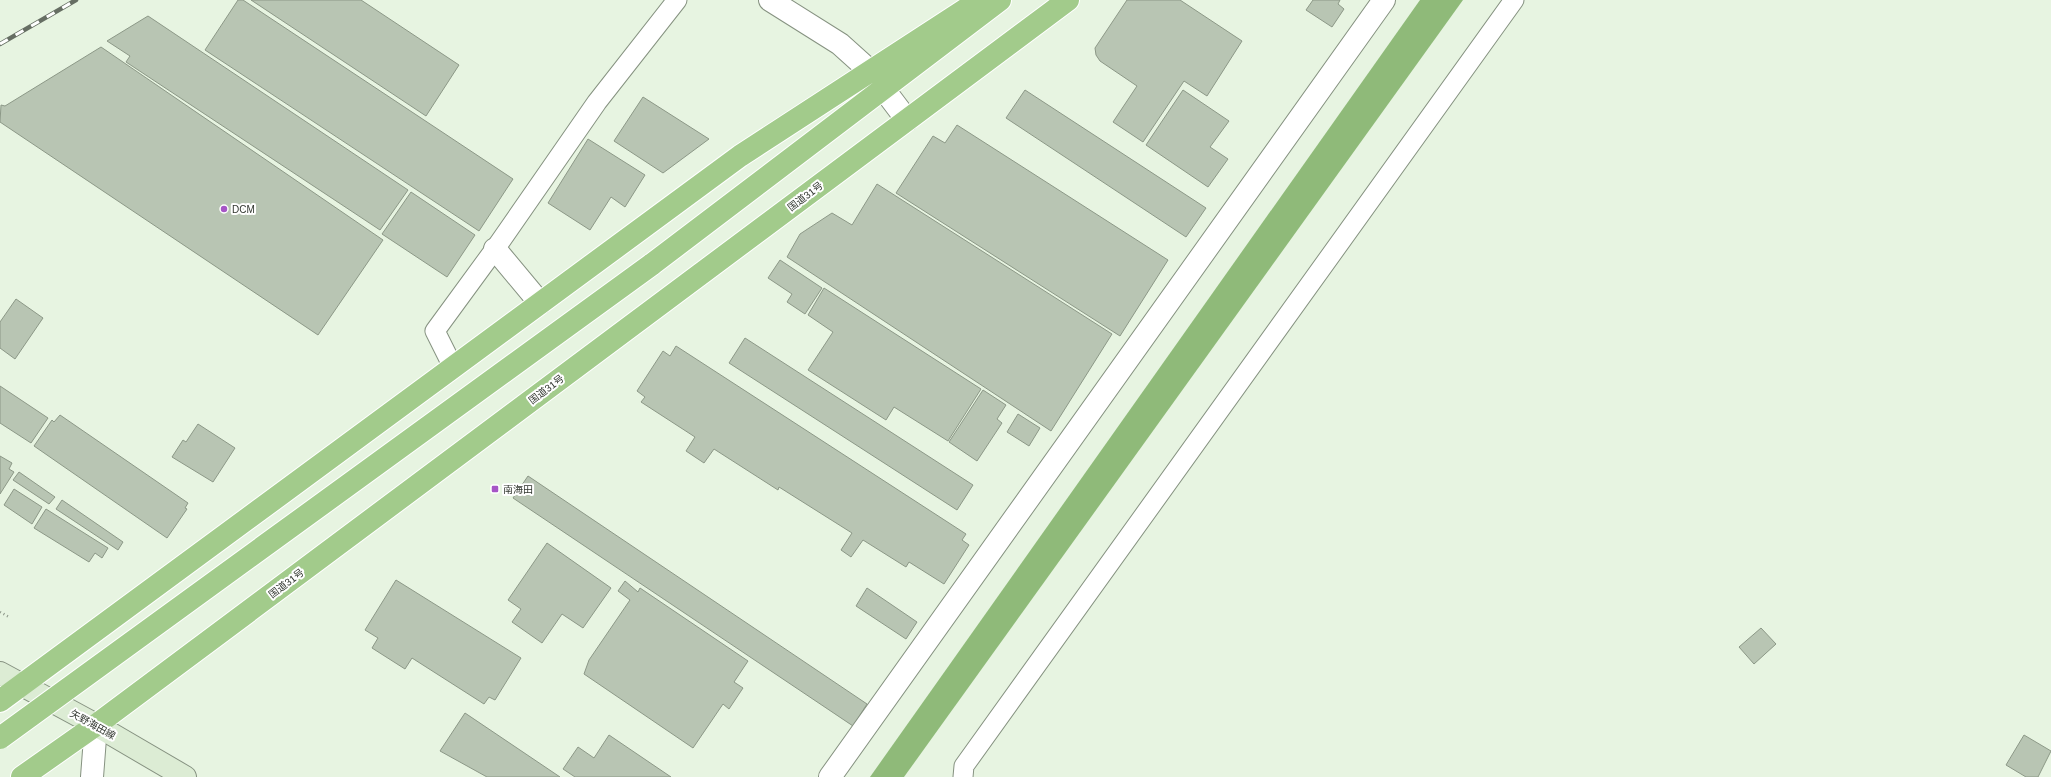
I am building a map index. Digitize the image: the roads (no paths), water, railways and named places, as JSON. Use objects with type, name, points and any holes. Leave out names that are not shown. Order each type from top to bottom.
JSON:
[{"type":"highway","points":[[0,701],[740,156],[980,0]]},
{"type":"highway","points":[[0,738],[651,265],[1000,0]]},
{"type":"highway","name":"国道31号","points":[[22,777],[96,725],[1068,0]]},
{"type":"main road","name":"矢野海田線","points":[[0,673],[96,725],[185,777]]},
{"type":"street","points":[[770,0],[840,44],[870,71],[907,120]]},
{"type":"street","points":[[830,777],[1384,0]]},
{"type":"street","points":[[495,249],[540,303]]},
{"type":"street","points":[[92,777],[96,725]]},
{"type":"lane","points":[[453,367],[435,331],[495,249],[597,102],[677,0]]},
{"type":"lane","points":[[962,777],[964,766],[1514,0]]},
{"type":"railway","points":[[0,44],[76,0]]},
{"type":"place","name":"DCM","points":[[224,209]]},
{"type":"place","name":"南海田","points":[[495,489]]}]
